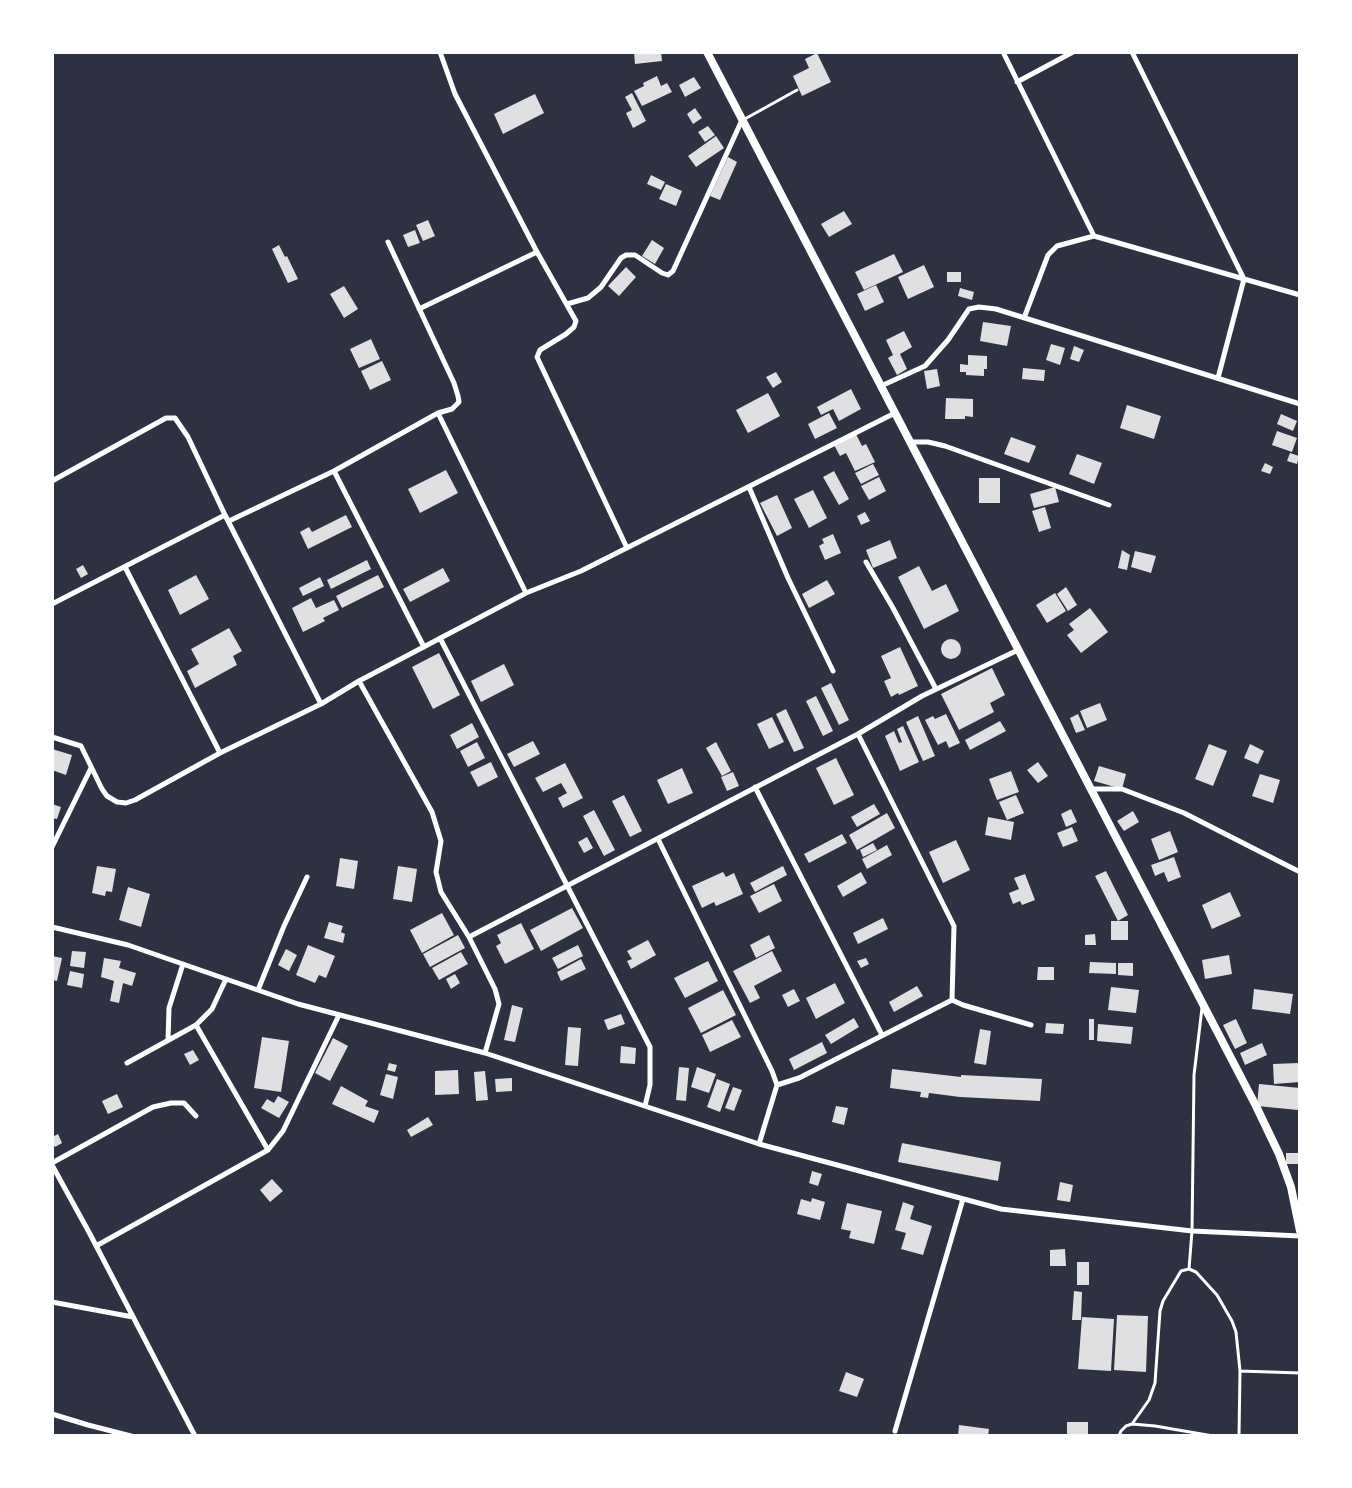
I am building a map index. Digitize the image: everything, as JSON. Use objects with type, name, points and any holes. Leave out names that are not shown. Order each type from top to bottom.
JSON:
[{"type":"street","points":[[440,52],[455,94],[537,252],[576,321],[574,327],[566,334],[540,350],[537,357],[627,548]]},
{"type":"street","points":[[707,52],[1256,1106],[1279,1154],[1291,1187],[1300,1231]]},
{"type":"street","points":[[1003,52],[1094,236]]},
{"type":"street","points":[[1018,82],[1073,52]]},
{"type":"street","points":[[1132,52],[1244,279],[1218,378]]},
{"type":"street","points":[[567,304],[588,298],[601,287],[621,258],[626,255],[635,255],[662,273],[668,275],[673,271],[742,120]]},
{"type":"street","points":[[1024,318],[1048,255],[1057,246],[1094,236],[1300,295]]},
{"type":"street","points":[[229,521],[334,471],[438,413],[452,409],[458,402],[454,383],[388,242]]},
{"type":"street","points":[[419,309],[537,252]]},
{"type":"street","points":[[881,386],[925,366],[948,340],[970,309],[979,307],[996,309],[1300,404]]},
{"type":"street","points":[[52,736],[81,746],[107,796],[117,802],[136,800],[220,753],[321,704],[359,681],[526,593],[581,572],[895,412]]},
{"type":"street","points":[[438,413],[526,593]]},
{"type":"street","points":[[52,481],[166,418],[175,418],[188,437],[225,515],[321,704]]},
{"type":"street","points":[[910,442],[928,442],[945,446],[1109,505]]},
{"type":"street","points":[[334,471],[424,647]]},
{"type":"street","points":[[749,487],[788,578],[833,671]]},
{"type":"street","points":[[52,604],[225,515]]},
{"type":"street","points":[[866,562],[936,689]]},
{"type":"street","points":[[125,567],[220,753]]},
{"type":"street","points":[[440,638],[650,1047],[650,1086],[645,1106]]},
{"type":"street","points":[[469,937],[858,734],[922,696],[1018,650]]},
{"type":"street","points":[[359,681],[432,812],[441,841],[436,872],[441,892],[469,937],[495,989],[499,1004],[485,1053]]},
{"type":"street","points":[[858,734],[954,926],[952,1000]]},
{"type":"street","points":[[52,847],[91,768]]},
{"type":"street","points":[[755,787],[882,1035]]},
{"type":"street","points":[[1090,789],[1122,790],[1184,812],[1300,872]]},
{"type":"street","points":[[658,838],[778,1085],[759,1144]]},
{"type":"street","points":[[258,990],[284,926],[307,877]]},
{"type":"street","points":[[52,927],[128,945],[298,1004],[485,1053],[759,1144],[1001,1209],[1192,1231],[1300,1236]]},
{"type":"street","points":[[168,1040],[169,1008],[183,964]]},
{"type":"street","points":[[127,1063],[196,1025],[212,1009],[226,979]]},
{"type":"street","points":[[952,1000],[1031,1025]]},
{"type":"street","points":[[778,1085],[799,1078],[952,1000]]},
{"type":"street","points":[[96,1246],[268,1150],[282,1131],[339,1015]]},
{"type":"street","points":[[196,1025],[268,1150]]},
{"type":"street","points":[[195,1436],[52,1164],[153,1107],[171,1103],[184,1103],[196,1116]]},
{"type":"street","points":[[895,1432],[963,1199]]},
{"type":"street","points":[[52,1302],[133,1317]]},
{"type":"street","points":[[52,1414],[131,1436]]},
{"type":"lane","points":[[742,120],[797,90]]},
{"type":"lane","points":[[1189,1269],[1192,1231],[1194,1075],[1203,1004]]},
{"type":"lane","points":[[1132,1424],[1149,1400],[1155,1383],[1160,1311],[1163,1301],[1181,1271],[1189,1269],[1196,1272],[1217,1295],[1236,1332],[1240,1370],[1239,1436]]},
{"type":"lane","points":[[1240,1370],[1300,1373]]},
{"type":"lane","points":[[1119,1436],[1126,1426],[1132,1424],[1213,1436]]},
{"type":"building","points":[[634,52],[661,52],[662,61],[635,64]]},
{"type":"building","points":[[817,53],[831,82],[802,96],[793,76],[809,68],[805,59]]},
{"type":"building","points":[[657,76],[661,86],[667,83],[672,92],[642,106],[634,91],[644,86],[643,83]]},
{"type":"building","points":[[694,77],[701,88],[685,97],[679,85]]},
{"type":"building","points":[[632,93],[646,121],[633,128],[626,113],[632,110],[625,97]]},
{"type":"building","points":[[535,94],[544,113],[503,134],[494,114]]},
{"type":"building","points":[[695,108],[702,118],[693,124],[687,114]]},
{"type":"building","points":[[708,126],[715,135],[705,142],[698,132]]},
{"type":"building","points":[[716,136],[724,148],[696,167],[688,156]]},
{"type":"building","points":[[728,157],[737,162],[720,200],[710,196]]},
{"type":"building","points":[[651,175],[665,182],[661,190],[647,184]]},
{"type":"building","points":[[666,184],[682,191],[676,206],[659,199]]},
{"type":"building","points":[[844,211],[852,224],[829,237],[821,224]]},
{"type":"building","points":[[428,220],[435,236],[423,241],[416,225]]},
{"type":"building","points":[[415,230],[420,243],[408,247],[403,235]]},
{"type":"building","points":[[652,240],[664,248],[655,264],[642,256]]},
{"type":"building","points":[[279,245],[285,257],[287,256],[298,279],[288,283],[272,249]]},
{"type":"building","points":[[894,254],[903,272],[864,290],[855,272]]},
{"type":"building","points":[[924,265],[934,287],[908,299],[898,277]]},
{"type":"building","points":[[626,267],[636,277],[619,296],[608,286]]},
{"type":"building","points":[[947,272],[961,272],[961,282],[947,282]]},
{"type":"building","points":[[876,285],[884,302],[865,311],[857,294]]},
{"type":"building","points":[[344,286],[358,309],[344,318],[330,294]]},
{"type":"building","points":[[960,288],[974,292],[972,300],[958,296]]},
{"type":"building","points":[[983,322],[1011,326],[1007,346],[980,341]]},
{"type":"building","points":[[904,331],[912,347],[900,354],[907,369],[897,375],[888,358],[893,355],[886,340]]},
{"type":"building","points":[[371,339],[380,359],[359,368],[350,349]]},
{"type":"building","points":[[1051,344],[1065,348],[1060,365],[1046,360]]},
{"type":"building","points":[[1074,346],[1084,350],[1079,362],[1070,359]]},
{"type":"building","points":[[968,355],[987,356],[987,369],[984,369],[984,376],[966,375],[966,372],[960,372],[960,364],[968,365]]},
{"type":"building","points":[[382,361],[391,380],[370,390],[361,371]]},
{"type":"building","points":[[1023,368],[1045,370],[1044,381],[1022,379]]},
{"type":"building","points":[[937,369],[940,386],[927,389],[924,371]]},
{"type":"building","points":[[776,372],[782,382],[773,388],[766,377]]},
{"type":"building","points":[[851,389],[861,409],[839,421],[833,409],[821,415],[817,407]]},
{"type":"building","points":[[768,393],[780,416],[748,433],[736,410]]},
{"type":"building","points":[[946,398],[973,399],[973,417],[965,416],[965,419],[945,419]]},
{"type":"building","points":[[1127,405],[1161,416],[1154,439],[1120,428]]},
{"type":"building","points":[[829,413],[837,428],[815,439],[808,424]]},
{"type":"building","points":[[1281,414],[1297,421],[1293,431],[1277,424]]},
{"type":"building","points":[[1277,431],[1297,438],[1292,452],[1272,445]]},
{"type":"building","points":[[856,434],[862,446],[866,444],[875,462],[855,471],[846,453],[840,456],[834,445]]},
{"type":"building","points":[[1011,437],[1036,446],[1029,463],[1004,454]]},
{"type":"building","points":[[1290,453],[1299,456],[1297,464],[1287,461]]},
{"type":"building","points":[[1077,454],[1102,463],[1094,484],[1069,474]]},
{"type":"building","points":[[1265,463],[1273,467],[1270,474],[1261,471]]},
{"type":"building","points":[[873,464],[879,475],[861,484],[855,473]]},
{"type":"building","points":[[446,470],[458,493],[420,513],[408,489]]},
{"type":"building","points":[[834,471],[849,499],[839,505],[823,477]]},
{"type":"building","points":[[879,477],[886,491],[869,500],[861,486]]},
{"type":"building","points":[[979,478],[1000,478],[1000,503],[979,503]]},
{"type":"building","points":[[1055,487],[1059,502],[1034,508],[1030,494]]},
{"type":"building","points":[[813,490],[827,518],[809,528],[794,499]]},
{"type":"building","points":[[777,495],[792,528],[777,536],[760,503]]},
{"type":"building","points":[[1045,507],[1051,528],[1039,532],[1032,511]]},
{"type":"building","points":[[865,512],[870,521],[861,525],[857,516]]},
{"type":"building","points":[[346,515],[352,527],[308,549],[300,532],[309,527],[312,532]]},
{"type":"building","points":[[833,534],[841,553],[825,560],[819,546],[824,543],[822,539]]},
{"type":"building","points":[[890,540],[897,558],[873,568],[866,550]]},
{"type":"building","points":[[1122,550],[1130,555],[1127,570],[1118,568]]},
{"type":"building","points":[[1135,551],[1156,556],[1151,573],[1131,567]]},
{"type":"building","points":[[367,560],[371,569],[331,589],[327,580]]},
{"type":"building","points":[[83,565],[88,574],[81,578],[76,569]]},
{"type":"building","points":[[919,566],[932,591],[946,584],[959,611],[924,629],[898,577]]},
{"type":"building","points":[[443,568],[450,581],[410,602],[403,589]]},
{"type":"building","points":[[196,575],[209,599],[180,615],[168,590]]},
{"type":"building","points":[[378,575],[384,587],[342,608],[336,596]]},
{"type":"building","points":[[320,577],[324,586],[303,596],[299,588]]},
{"type":"building","points":[[827,580],[835,594],[809,608],[802,594]]},
{"type":"building","points":[[1066,587],[1077,605],[1068,611],[1057,594]]},
{"type":"building","points":[[1055,593],[1066,611],[1047,623],[1036,605]]},
{"type":"building","points":[[311,598],[316,608],[334,600],[339,610],[323,618],[325,621],[303,632],[292,608]]},
{"type":"building","points":[[1090,608],[1108,632],[1081,653],[1067,635],[1074,630],[1069,624]]},
{"type":"building","points":[[229,628],[242,651],[233,656],[237,665],[195,688],[187,671],[199,664],[191,649]]},
{"type":"building","points":[[951,639],[958,642],[961,649],[958,656],[951,659],[944,656],[941,649],[944,642]]},
{"type":"building","points":[[900,647],[918,686],[891,697],[884,681],[891,678],[881,656]]},
{"type":"building","points":[[439,653],[460,695],[433,709],[412,667]]},
{"type":"building","points":[[504,664],[514,685],[481,702],[471,681]]},
{"type":"building","points":[[992,668],[1005,695],[990,703],[994,712],[959,730],[941,694]]},
{"type":"building","points":[[831,683],[849,720],[839,725],[821,688]]},
{"type":"building","points":[[816,696],[833,731],[823,736],[806,701]]},
{"type":"building","points":[[1100,703],[1107,720],[1087,728],[1080,711]]},
{"type":"building","points":[[786,709],[804,748],[794,752],[776,714]]},
{"type":"building","points":[[946,714],[960,743],[949,748],[946,741],[938,745],[925,720],[933,716],[935,719]]},
{"type":"building","points":[[1078,714],[1085,730],[1076,733],[1070,718]]},
{"type":"building","points":[[918,716],[935,756],[923,761],[906,722]]},
{"type":"building","points":[[772,717],[784,742],[769,749],[757,724]]},
{"type":"building","points":[[1000,721],[1006,731],[970,750],[965,740]]},
{"type":"building","points":[[472,723],[479,737],[457,749],[450,735]]},
{"type":"building","points":[[903,726],[919,762],[900,771],[885,736],[894,731],[899,743],[902,742],[897,729]]},
{"type":"building","points":[[533,741],[540,754],[514,767],[507,754]]},
{"type":"building","points":[[477,742],[485,758],[468,767],[460,751]]},
{"type":"building","points":[[716,742],[731,771],[722,776],[706,748]]},
{"type":"building","points":[[1209,744],[1227,751],[1213,786],[1195,779]]},
{"type":"building","points":[[1250,744],[1264,751],[1258,764],[1244,758]]},
{"type":"building","points":[[52,749],[72,755],[66,775],[52,770]]},
{"type":"building","points":[[836,758],[854,795],[834,805],[816,768]]},
{"type":"building","points":[[491,762],[498,777],[478,787],[470,772]]},
{"type":"building","points":[[1038,762],[1048,776],[1038,783],[1027,770]]},
{"type":"building","points":[[565,763],[583,798],[563,808],[558,798],[567,793],[561,783],[543,792],[535,778]]},
{"type":"building","points":[[1099,766],[1126,774],[1122,789],[1094,781]]},
{"type":"building","points":[[682,768],[693,793],[668,804],[657,780]]},
{"type":"building","points":[[1011,771],[1019,792],[997,800],[989,779]]},
{"type":"building","points":[[733,772],[739,786],[727,791],[721,777]]},
{"type":"building","points":[[1260,774],[1280,780],[1273,803],[1252,796]]},
{"type":"building","points":[[624,795],[642,831],[630,837],[612,801]]},
{"type":"building","points":[[1016,795],[1024,813],[1007,820],[999,802]]},
{"type":"building","points":[[52,804],[61,807],[57,819],[52,818]]},
{"type":"building","points":[[874,804],[880,814],[857,827],[851,817]]},
{"type":"building","points":[[1071,809],[1077,822],[1066,827],[1061,814]]},
{"type":"building","points":[[594,810],[615,850],[604,856],[583,816]]},
{"type":"building","points":[[1133,811],[1139,822],[1124,831],[1117,821]]},
{"type":"building","points":[[887,813],[895,828],[857,850],[849,835]]},
{"type":"building","points":[[988,817],[1014,822],[1011,840],[985,835]]},
{"type":"building","points":[[1072,827],[1078,841],[1063,847],[1057,833]]},
{"type":"building","points":[[1170,831],[1178,852],[1159,860],[1151,839]]},
{"type":"building","points":[[842,834],[847,843],[809,863],[804,854]]},
{"type":"building","points":[[587,837],[593,848],[584,853],[578,842]]},
{"type":"building","points":[[956,840],[970,870],[943,883],[929,852]]},
{"type":"building","points":[[873,843],[877,850],[863,857],[860,850]]},
{"type":"building","points":[[887,845],[892,855],[867,869],[862,859]]},
{"type":"building","points":[[1174,857],[1181,877],[1168,882],[1164,872],[1155,876],[1151,865]]},
{"type":"building","points":[[340,858],[358,861],[354,889],[336,886]]},
{"type":"building","points":[[97,866],[116,869],[112,892],[106,891],[105,896],[92,893]]},
{"type":"building","points":[[398,866],[417,869],[412,902],[393,899]]},
{"type":"building","points":[[783,866],[787,875],[755,892],[750,883]]},
{"type":"building","points":[[1106,871],[1128,915],[1118,921],[1095,876]]},
{"type":"building","points":[[723,872],[726,877],[734,873],[743,894],[716,906],[714,902],[702,908],[692,886]]},
{"type":"building","points":[[861,872],[867,883],[843,897],[837,886]]},
{"type":"building","points":[[1025,874],[1035,900],[1022,905],[1020,901],[1013,904],[1009,893],[1019,889],[1014,878]]},
{"type":"building","points":[[774,884],[782,901],[759,913],[750,896]]},
{"type":"building","points":[[128,887],[150,894],[141,927],[119,920]]},
{"type":"building","points":[[1230,892],[1241,916],[1212,929],[1202,905]]},
{"type":"building","points":[[572,908],[583,928],[541,951],[530,930]]},
{"type":"building","points":[[442,913],[454,935],[422,953],[410,930]]},
{"type":"building","points":[[883,918],[888,929],[858,944],[853,933]]},
{"type":"building","points":[[1111,921],[1128,921],[1128,940],[1111,940]]},
{"type":"building","points":[[329,922],[343,926],[341,932],[345,934],[343,943],[324,938]]},
{"type":"building","points":[[521,923],[534,949],[505,964],[496,946],[501,943],[497,935]]},
{"type":"building","points":[[1095,934],[1096,945],[1085,945],[1085,935]]},
{"type":"building","points":[[458,935],[465,948],[430,967],[423,954]]},
{"type":"building","points":[[769,935],[775,948],[756,958],[750,945]]},
{"type":"building","points":[[648,940],[656,955],[631,969],[627,961],[632,959],[627,951]]},
{"type":"building","points":[[308,945],[335,956],[326,978],[319,975],[315,983],[296,975]]},
{"type":"building","points":[[578,945],[583,956],[558,969],[552,958]]},
{"type":"building","points":[[286,949],[297,955],[289,971],[278,965]]},
{"type":"building","points":[[72,951],[86,952],[84,968],[70,966]]},
{"type":"building","points":[[772,951],[782,971],[754,986],[760,998],[750,1003],[733,971]]},
{"type":"building","points":[[461,952],[468,964],[439,980],[432,968]]},
{"type":"building","points":[[1229,955],[1232,974],[1205,979],[1202,960]]},
{"type":"building","points":[[52,956],[62,958],[57,981],[52,980]]},
{"type":"building","points":[[104,958],[121,961],[119,968],[136,973],[132,986],[123,983],[119,1003],[110,1001],[114,981],[101,977]]},
{"type":"building","points":[[866,958],[869,964],[861,968],[857,961]]},
{"type":"building","points":[[581,959],[586,969],[561,981],[557,972]]},
{"type":"building","points":[[708,961],[718,981],[685,998],[674,978]]},
{"type":"building","points":[[1090,962],[1116,963],[1116,974],[1089,973]]},
{"type":"building","points":[[1118,963],[1133,963],[1133,976],[1118,975]]},
{"type":"building","points":[[1038,967],[1054,967],[1054,980],[1037,980]]},
{"type":"building","points":[[70,971],[84,974],[82,988],[67,985]]},
{"type":"building","points":[[455,974],[460,983],[451,989],[446,979]]},
{"type":"building","points":[[835,983],[845,1003],[816,1019],[806,998]]},
{"type":"building","points":[[917,986],[923,996],[894,1012],[889,1002]]},
{"type":"building","points":[[1111,987],[1139,990],[1136,1013],[1108,1010]]},
{"type":"building","points":[[794,989],[800,1001],[788,1007],[782,995]]},
{"type":"building","points":[[1254,989],[1293,994],[1290,1014],[1252,1009]]},
{"type":"building","points":[[723,990],[736,1015],[701,1033],[688,1008]]},
{"type":"building","points":[[512,1005],[523,1008],[515,1042],[504,1040]]},
{"type":"building","points":[[621,1014],[625,1024],[608,1030],[604,1020]]},
{"type":"building","points":[[854,1018],[859,1027],[831,1044],[825,1035]]},
{"type":"building","points":[[1089,1019],[1094,1019],[1094,1040],[1089,1040]]},
{"type":"building","points":[[1236,1019],[1247,1043],[1235,1049],[1223,1025]]},
{"type":"building","points":[[732,1020],[741,1037],[710,1052],[702,1035]]},
{"type":"building","points":[[1046,1023],[1064,1024],[1063,1034],[1045,1033]]},
{"type":"building","points":[[1098,1024],[1133,1027],[1131,1044],[1097,1041]]},
{"type":"building","points":[[568,1027],[581,1028],[578,1066],[565,1065]]},
{"type":"building","points":[[980,1029],[991,1031],[986,1065],[974,1063]]},
{"type":"building","points":[[262,1037],[289,1041],[281,1092],[254,1088]]},
{"type":"building","points":[[333,1038],[348,1046],[330,1081],[315,1073]]},
{"type":"building","points":[[822,1042],[827,1053],[794,1070],[789,1059]]},
{"type":"building","points":[[1262,1043],[1267,1055],[1245,1065],[1240,1053]]},
{"type":"building","points":[[621,1046],[636,1048],[635,1064],[620,1063]]},
{"type":"building","points":[[193,1050],[199,1060],[190,1065],[184,1054]]},
{"type":"building","points":[[389,1063],[397,1065],[395,1072],[387,1070]]},
{"type":"building","points":[[1298,1063],[1300,1082],[1274,1084],[1273,1064]]},
{"type":"building","points":[[679,1067],[689,1068],[686,1101],[676,1100]]},
{"type":"building","points":[[697,1067],[716,1074],[709,1093],[691,1087]]},
{"type":"building","points":[[892,1069],[961,1077],[961,1075],[1042,1079],[1040,1101],[960,1097],[929,1093],[928,1098],[920,1097],[921,1092],[890,1088]]},
{"type":"building","points":[[458,1070],[459,1094],[435,1095],[435,1071]]},
{"type":"building","points":[[485,1071],[488,1100],[476,1101],[474,1072]]},
{"type":"building","points":[[386,1074],[398,1077],[393,1099],[380,1095]]},
{"type":"building","points":[[512,1078],[512,1091],[496,1092],[495,1079]]},
{"type":"building","points":[[717,1079],[730,1084],[720,1112],[707,1107]]},
{"type":"building","points":[[1259,1084],[1300,1088],[1298,1110],[1257,1106]]},
{"type":"building","points":[[341,1086],[368,1101],[365,1106],[379,1111],[374,1123],[332,1104]]},
{"type":"building","points":[[733,1087],[742,1090],[734,1111],[725,1108]]},
{"type":"building","points":[[117,1094],[123,1107],[108,1114],[102,1101]]},
{"type":"building","points":[[278,1096],[289,1102],[279,1118],[261,1108],[267,1099],[274,1103]]},
{"type":"building","points":[[836,1106],[848,1108],[844,1125],[832,1122]]},
{"type":"building","points":[[428,1117],[433,1125],[411,1137],[407,1130]]},
{"type":"building","points":[[58,1134],[62,1143],[55,1147],[52,1137]]},
{"type":"building","points":[[902,1143],[1001,1162],[998,1181],[898,1162]]},
{"type":"building","points":[[1286,1153],[1300,1153],[1300,1164],[1286,1164]]},
{"type":"building","points":[[812,1171],[822,1174],[818,1186],[809,1183]]},
{"type":"building","points":[[272,1179],[283,1191],[270,1202],[260,1190]]},
{"type":"building","points":[[1060,1182],[1073,1185],[1070,1202],[1057,1200]]},
{"type":"building","points":[[812,1198],[825,1202],[820,1220],[797,1214],[801,1199],[811,1202]]},
{"type":"building","points":[[903,1202],[914,1206],[910,1219],[932,1226],[923,1255],[901,1249],[906,1233],[895,1230]]},
{"type":"building","points":[[847,1203],[882,1211],[874,1244],[849,1238],[851,1231],[841,1229]]},
{"type":"building","points":[[1065,1249],[1066,1266],[1050,1266],[1050,1250]]},
{"type":"building","points":[[1077,1262],[1089,1262],[1089,1285],[1077,1285]]},
{"type":"building","points":[[1074,1291],[1082,1292],[1081,1320],[1072,1320]]},
{"type":"building","points":[[1117,1315],[1148,1316],[1146,1372],[1114,1370]]},
{"type":"building","points":[[1082,1317],[1114,1319],[1111,1371],[1078,1369]]},
{"type":"building","points":[[846,1372],[864,1379],[857,1397],[839,1391]]},
{"type":"building","points":[[1067,1422],[1088,1422],[1088,1436],[1067,1436]]},
{"type":"building","points":[[959,1425],[989,1429],[988,1436],[958,1436]]}]
